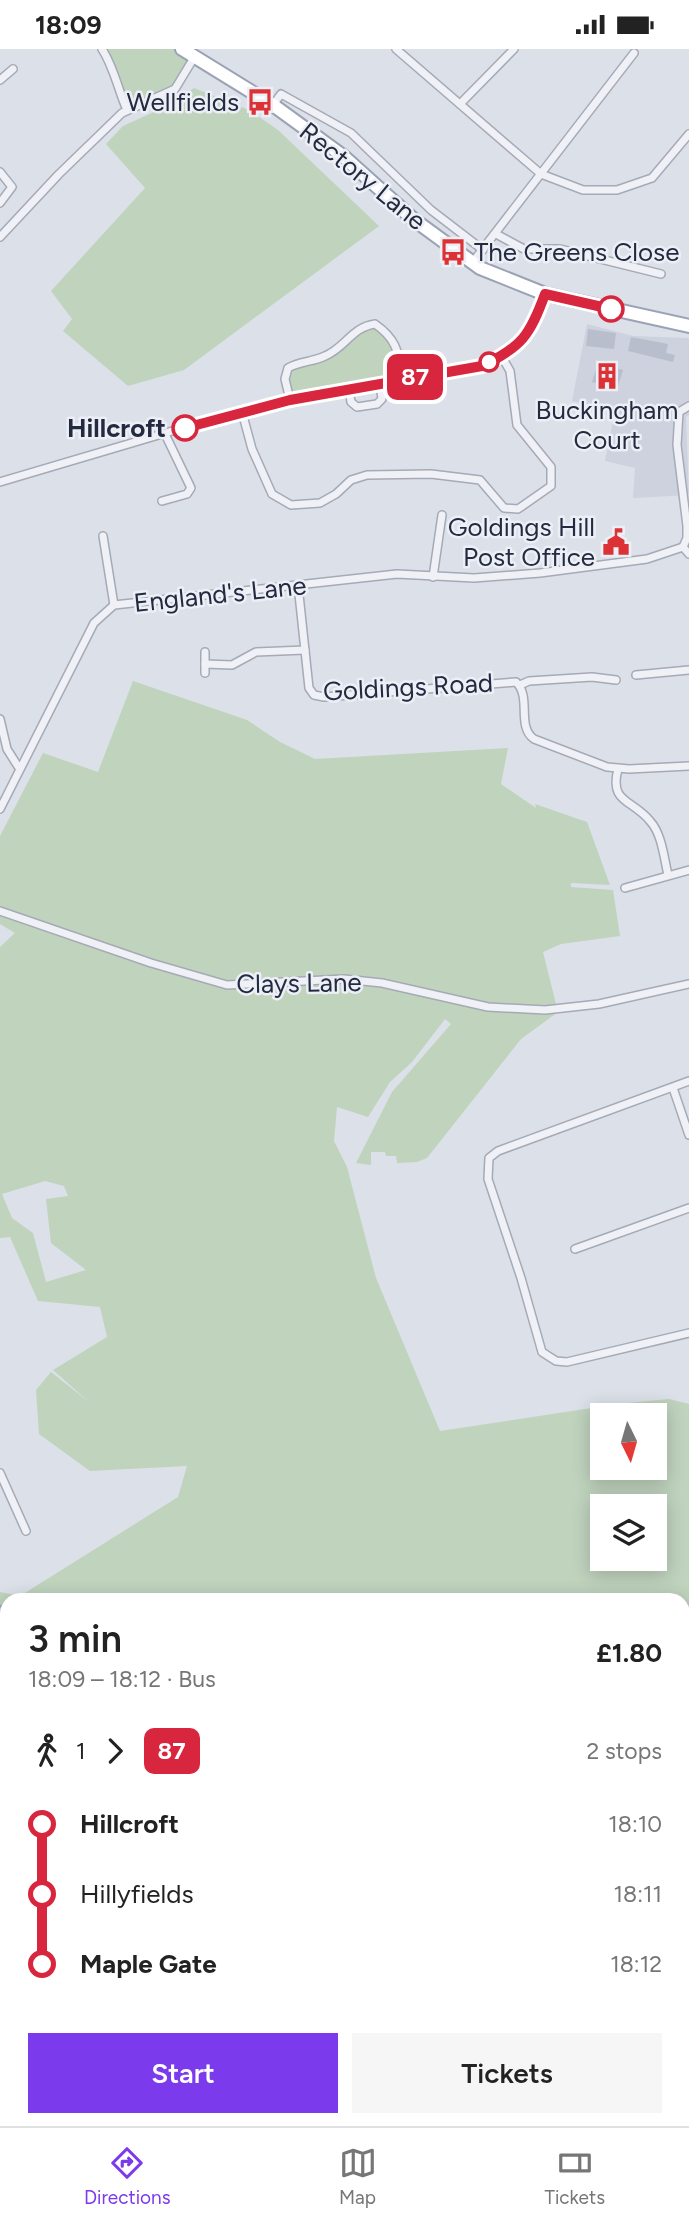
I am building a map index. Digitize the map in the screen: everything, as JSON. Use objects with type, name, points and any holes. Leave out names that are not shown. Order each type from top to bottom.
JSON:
[{"type":"main road","name":"Rectory Lane","points":[[182,49],[273,105],[343,156],[413,219],[472,263],[545,294],[689,326]]},
{"type":"street","points":[[102,49],[109,59],[114,80],[127,110]]},
{"type":"street","points":[[396,49],[541,174],[583,190],[617,190],[652,178],[689,134]]},
{"type":"street","points":[[460,104],[514,49]]},
{"type":"street","points":[[472,263],[634,53]]},
{"type":"street","points":[[0,237],[59,174],[127,110],[175,89],[195,57]]},
{"type":"street","points":[[0,80],[13,69]]},
{"type":"street","name":"Rectory Lane","points":[[273,105],[281,94],[351,133],[431,210],[483,250]]},
{"type":"street","points":[[0,172],[12,187],[0,203]]},
{"type":"street","points":[[496,234],[524,250],[561,249],[661,274]]},
{"type":"street","points":[[0,482],[290,400],[482,366],[502,356],[527,337],[545,294]]},
{"type":"street","points":[[290,400],[285,379],[288,368],[325,356],[363,326],[375,324],[389,334],[397,349],[403,379]]},
{"type":"street","points":[[242,412],[252,449],[272,494],[291,505],[309,506],[320,503],[336,494],[351,480],[368,475],[443,475],[480,480],[504,508],[518,509],[551,486],[551,467],[517,425],[510,371],[502,356]]},
{"type":"street","points":[[349,389],[351,403],[357,407],[367,406],[377,404],[382,399],[380,384]]},
{"type":"street","points":[[689,406],[679,412],[677,432],[687,526],[687,538],[683,547],[689,554]]},
{"type":"street","points":[[162,501],[187,494],[191,488],[165,434]]},
{"type":"street","points":[[433,576],[442,515]]},
{"type":"street","points":[[103,536],[114,605]]},
{"type":"street","name":"England's Lane","points":[[0,809],[94,623],[114,605],[397,575],[488,577],[612,565],[648,559],[683,547]]},
{"type":"street","name":"Goldings Road","points":[[298,585],[309,688],[319,697],[516,682],[524,695],[529,735],[577,758],[618,769],[689,766]]},
{"type":"street","points":[[205,664],[232,665],[256,652],[305,650]]},
{"type":"street","points":[[205,653],[205,673]]},
{"type":"street","points":[[636,675],[689,670]]},
{"type":"street","points":[[520,685],[529,681],[592,677],[616,680]]},
{"type":"street","points":[[0,719],[7,749],[19,768]]},
{"type":"street","points":[[618,769],[615,791],[651,821],[668,875]]},
{"type":"street","points":[[625,888],[689,870]]},
{"type":"street","name":"Clays Lane","points":[[0,911],[151,964],[227,985],[344,979],[382,983],[488,1007],[545,1010],[598,1004],[689,984]]},
{"type":"street","points":[[689,1081],[498,1151],[489,1158],[488,1179],[542,1352],[556,1361],[567,1361],[689,1333]]},
{"type":"street","points":[[673,1088],[689,1135]]},
{"type":"street","points":[[575,1249],[689,1208]]},
{"type":"street","points":[[0,1473],[26,1531]]},
{"type":"shaded area","points":[[587,324],[633,336],[689,338],[689,415],[686,417],[689,495],[633,498],[635,468],[605,461],[615,411],[572,401]]},
{"type":"green space","points":[[102,49],[177,49],[191,58],[173,86],[125,106]]},
{"type":"green space","points":[[194,88],[249,110],[278,130],[379,226],[184,370],[128,386],[63,331],[72,319],[51,291],[145,188],[106,144],[123,126],[167,106]]},
{"type":"green space","points":[[375,324],[389,334],[402,373],[288,392],[288,368],[325,356]]},
{"type":"green space","points":[[133,681],[247,720],[280,742],[315,759],[508,748],[501,784],[536,808],[535,804],[587,822],[610,885],[571,883],[571,887],[613,890],[620,936],[561,944],[543,952],[558,1012],[521,1039],[427,1158],[417,1162],[397,1163],[396,1156],[386,1156],[385,1152],[371,1152],[371,1165],[356,1163],[392,1092],[451,1024],[445,1019],[412,1062],[390,1082],[368,1117],[337,1107],[334,1141],[347,1167],[376,1278],[440,1431],[590,1408],[590,1481],[667,1481],[667,1403],[628,1403],[669,1399],[689,1404],[689,1593],[25,1593],[178,1497],[187,1466],[90,1471],[39,1434],[36,1390],[51,1372],[89,1402],[53,1370],[107,1337],[100,1307],[38,1301],[10,1237],[0,1238],[0,947],[15,933],[0,924],[0,836],[43,753],[98,772]],"holes":[[[45,1181],[64,1186],[68,1196],[46,1199],[51,1243],[86,1270],[46,1282],[33,1233],[12,1218],[2,1194]]]},
{"type":"building","points":[[588,329],[616,333],[614,349],[586,346]]},
{"type":"building","points":[[631,337],[668,344],[666,353],[675,355],[673,362],[628,351]]},
{"type":"building","name":"Buckingham Court","points":[[598,363],[623,370],[617,389],[592,382]]},
{"type":"bus line","name":"87","points":[[185,428],[290,400],[482,366],[502,356],[527,337],[545,294],[611,309]]},
{"type":"place","name":"Wellfields","points":[[260,102]]},
{"type":"place","name":"The Greens Close","points":[[453,252]]},
{"type":"place","name":"Buckingham Court","points":[[607,376]]},
{"type":"place","name":"Hillcroft","points":[[185,428]]},
{"type":"place","name":"Goldings Hill Post Office","points":[[616,542]]}]
